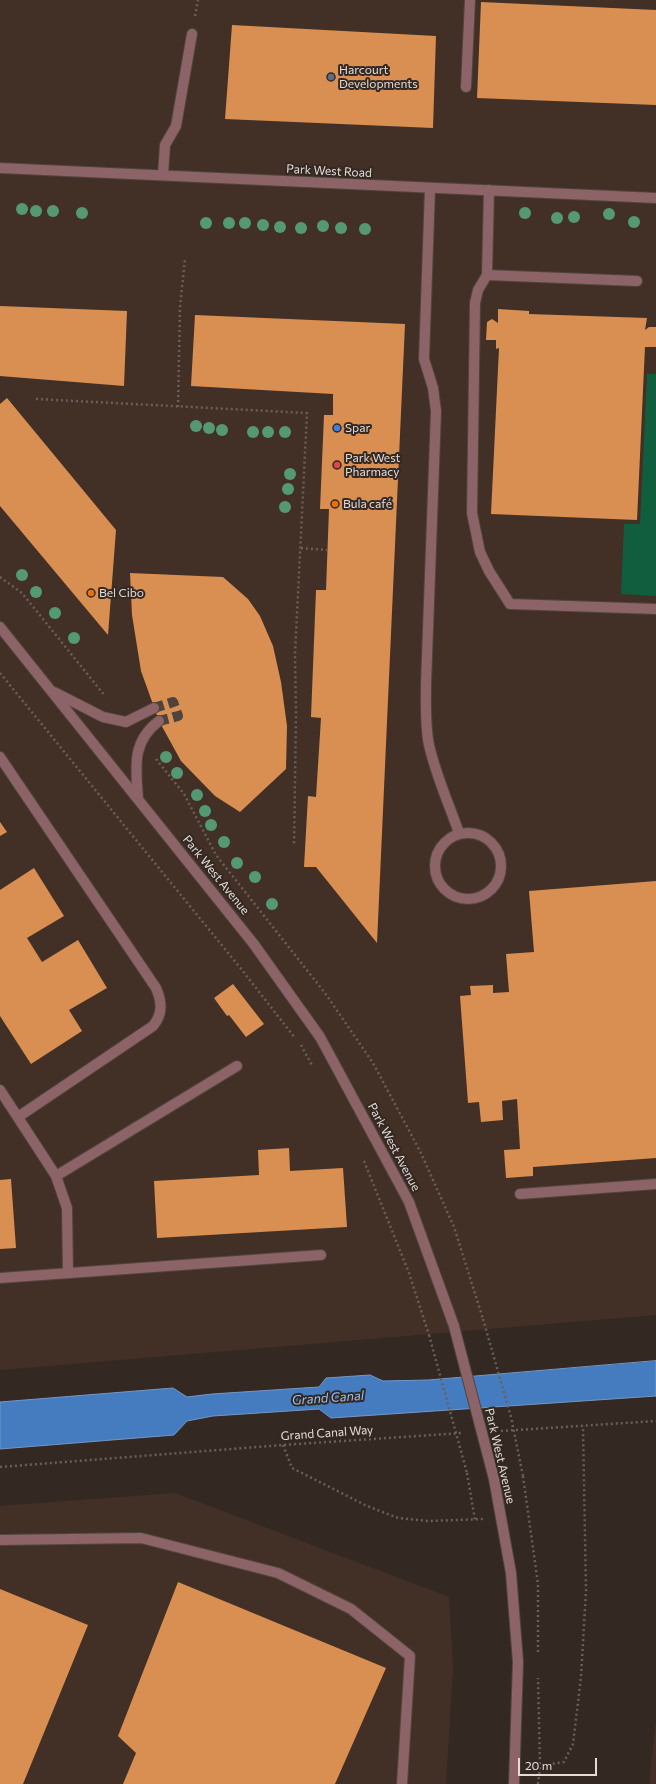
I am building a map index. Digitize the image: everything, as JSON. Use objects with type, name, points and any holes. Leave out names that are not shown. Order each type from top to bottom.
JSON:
[{"type":"street","points":[[466,87],[470,0]]},
{"type":"street","points":[[163,175],[165,144],[176,126],[192,34]]},
{"type":"street","name":"Park West Road","points":[[0,168],[430,189],[489,190],[656,198]]},
{"type":"street","points":[[430,189],[424,360],[433,388],[436,411],[426,704],[429,744],[445,798],[458,833]]},
{"type":"street","points":[[489,190],[488,275],[478,290],[475,303],[472,513],[480,552],[489,571],[510,604],[656,609]]},
{"type":"street","points":[[488,275],[637,281]]},
{"type":"street","name":"Park West Avenue","points":[[0,627],[253,943],[320,1037],[409,1202],[454,1326],[494,1480],[511,1573],[518,1662],[514,1784]]},
{"type":"street","points":[[51,690],[103,717],[126,722],[154,708]]},
{"type":"street","points":[[138,799],[136,766],[139,744],[149,729],[159,721]]},
{"type":"street","points":[[0,757],[156,988],[161,999],[159,1019],[153,1026],[18,1117]]},
{"type":"street","points":[[470,832],[482,834],[491,841],[498,850],[502,861],[501,873],[497,884],[490,892],[470,900],[459,898],[449,893],[441,886],[436,877],[435,866],[439,851],[449,838],[458,833],[470,832]]},
{"type":"street","points":[[56,1176],[237,1066]]},
{"type":"street","points":[[0,1090],[56,1176],[67,1208],[68,1273]]},
{"type":"street","points":[[520,1194],[656,1184]]},
{"type":"street","points":[[0,1278],[321,1255]]},
{"type":"street","points":[[0,1540],[141,1538],[278,1573],[351,1609],[410,1656],[402,1784]]},
{"type":"path","points":[[178,407],[180,307],[185,259]]},
{"type":"path","points":[[36,399],[307,412],[295,654],[296,716],[294,846]]},
{"type":"path","points":[[301,548],[327,550]]},
{"type":"path","points":[[0,673],[242,970],[300,1044],[314,1070]]},
{"type":"path","points":[[283,1445],[292,1468],[367,1506],[398,1518],[428,1521],[475,1520],[466,1473],[429,1335],[409,1273],[362,1156]]},
{"type":"path","points":[[483,1319],[509,1411],[524,1476]]},
{"type":"path","points":[[496,1431],[656,1420]]},
{"type":"path","points":[[540,1766],[564,1762],[573,1744],[581,1677],[586,1591],[582,1426]]},
{"type":"path","name":"Grand Canal Way","points":[[0,1467],[283,1445],[464,1433]]},
{"type":"shaded area","points":[[0,0],[656,0],[656,1315],[0,1370]]},
{"type":"shaded area","points":[[175,1493],[449,1597],[453,1667],[446,1784],[0,1784],[0,1506]]},
{"type":"shaded area","points":[[656,1720],[656,1784],[649,1784]]},
{"type":"green space","points":[[647,374],[656,374],[656,596],[621,594],[624,524],[640,524]]},
{"type":"water","name":"Grand Canal","points":[[656,1361],[656,1396],[331,1418],[319,1409],[213,1416],[187,1421],[174,1435],[0,1449],[0,1402],[173,1388],[187,1397],[319,1387],[326,1378],[370,1375],[383,1381],[428,1380]]},
{"type":"building","points":[[481,2],[656,10],[656,105],[477,98]]},
{"type":"building","name":"Harcourt Developments","points":[[232,25],[436,36],[433,128],[225,119]]},
{"type":"building","points":[[0,306],[127,311],[124,386],[0,376]]},
{"type":"building","points":[[498,309],[529,311],[529,314],[647,318],[645,330],[649,327],[656,327],[656,347],[645,347],[637,520],[491,514],[499,348],[496,349],[496,340],[486,340],[487,322],[492,319],[498,323]]},
{"type":"building","points":[[195,315],[405,324],[377,943],[316,867],[304,867],[308,796],[316,797],[321,718],[311,717],[316,590],[326,590],[329,509],[320,509],[324,415],[333,415],[333,394],[191,386]]},
{"type":"building","points":[[7,398],[116,530],[108,635],[0,506],[0,404]]},
{"type":"building","points":[[130,573],[223,577],[248,599],[260,616],[273,646],[281,682],[287,726],[286,769],[240,812],[215,796],[181,761],[159,721],[141,671],[132,615]]},
{"type":"building","points":[[0,822],[7,832],[0,836]]},
{"type":"building","points":[[34,868],[64,916],[27,938],[42,962],[78,940],[107,988],[69,1010],[82,1031],[31,1064],[0,1016],[0,890]]},
{"type":"building","points":[[656,881],[656,1158],[533,1167],[533,1176],[506,1178],[504,1150],[520,1149],[517,1099],[502,1101],[503,1120],[481,1122],[479,1102],[468,1103],[460,996],[471,995],[470,986],[493,985],[493,993],[509,992],[506,954],[534,952],[529,891]]},
{"type":"building","points":[[233,984],[264,1024],[246,1037],[229,1015],[227,1016],[214,998]]},
{"type":"building","points":[[289,1148],[290,1171],[343,1168],[347,1227],[157,1238],[154,1181],[259,1175],[258,1150]]},
{"type":"building","points":[[11,1179],[16,1248],[0,1249],[0,1180]]},
{"type":"building","points":[[178,1582],[386,1668],[335,1784],[123,1784],[136,1753],[118,1736]]},
{"type":"building","points":[[0,1589],[88,1625],[23,1784],[0,1784]]},
{"type":"tunnel","points":[[154,708],[173,702],[178,716],[159,721]]},
{"type":"place","name":"Harcourt Developments","points":[[331,77]]},
{"type":"place","name":"Spar","points":[[337,428]]},
{"type":"place","name":"Park West Pharmacy","points":[[337,465]]},
{"type":"place","name":"Bula café","points":[[335,504]]},
{"type":"place","name":"Bel Cibo","points":[[91,593]]}]
